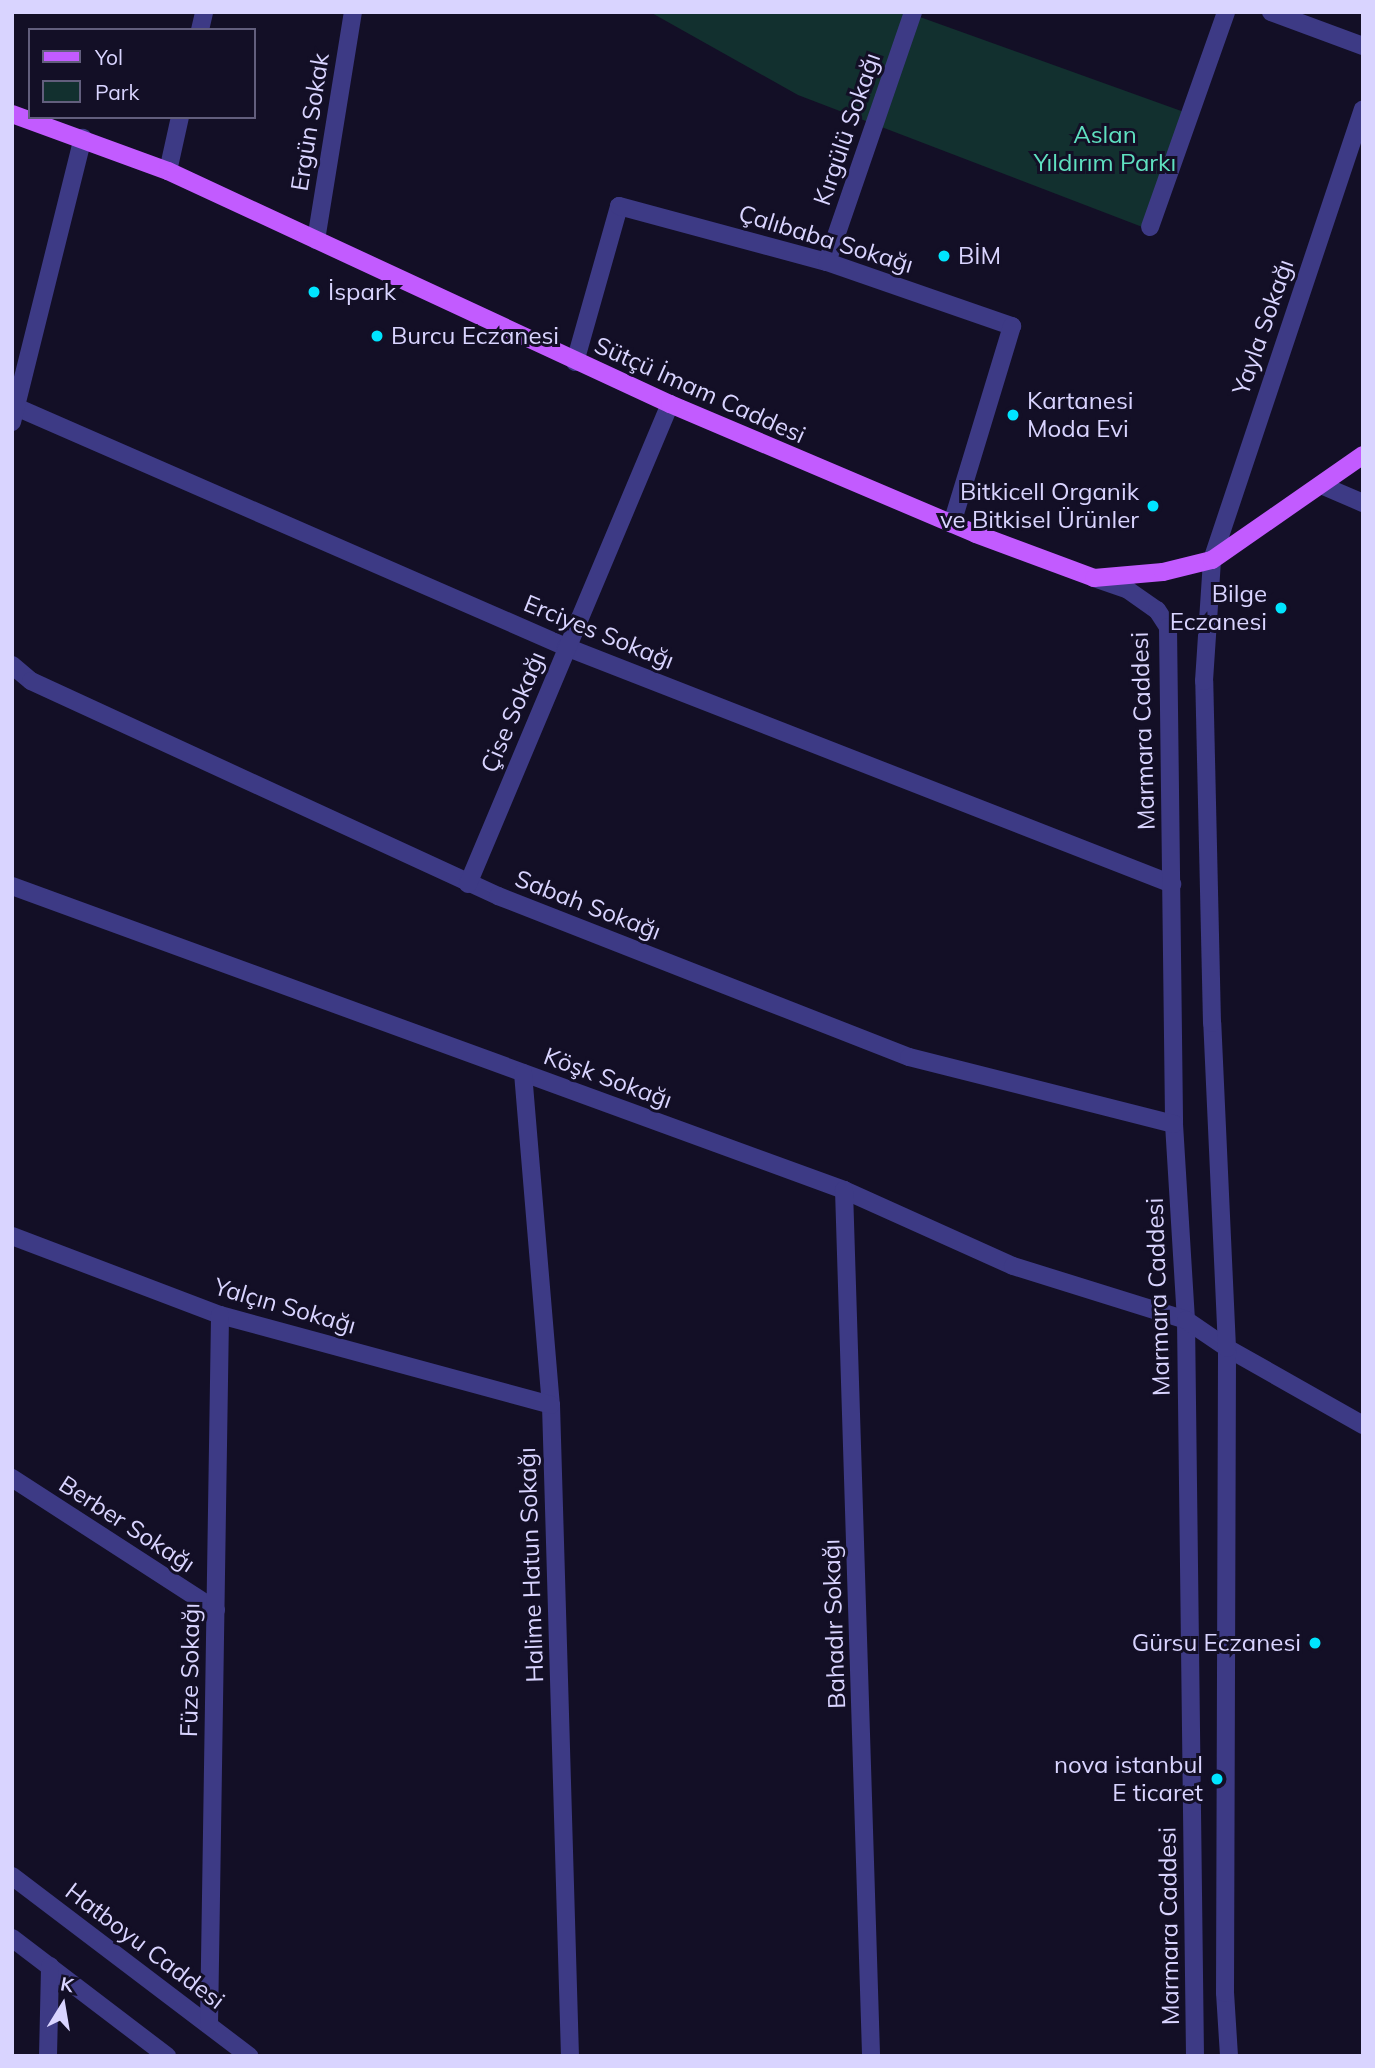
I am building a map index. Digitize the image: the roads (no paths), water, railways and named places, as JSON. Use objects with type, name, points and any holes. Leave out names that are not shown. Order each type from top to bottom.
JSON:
[{"type":"main road","name":"Sütçü İmam Caddesi","points":[[12,114],[168,171],[670,404],[952,524],[1094,578],[1163,572],[1212,560],[1363,455]]},
{"type":"street","name":"Ergün Sokak","points":[[316,240],[353,12]]},
{"type":"street","name":"Kırgülü Sokağı","points":[[827,262],[913,12]]},
{"type":"street","points":[[1150,227],[1226,12]]},
{"type":"street","points":[[1271,12],[1363,46]]},
{"type":"street","name":"Yayla Sokağı","points":[[1212,560],[1363,110]]},
{"type":"street","points":[[168,171],[180,119]]},
{"type":"street","points":[[14,415],[83,138]]},
{"type":"street","name":"Çalıbaba Sokağı","points":[[575,362],[619,206],[827,262],[1012,326],[952,524]]},
{"type":"street","name":"Çise Sokağı","points":[[468,884],[670,404]]},
{"type":"street","name":"Erciyes Sokağı","points":[[14,415],[566,647],[1172,884]]},
{"type":"street","points":[[1321,485],[1363,503]]},
{"type":"street","points":[[1212,560],[1204,681],[1212,1023],[1227,1348],[1225,1993],[1229,2056]]},
{"type":"street","name":"Marmara Caddesi","points":[[1094,578],[1128,590],[1157,610],[1168,627],[1174,1124],[1185,1320],[1195,2056]]},
{"type":"street","name":"Sabah Sokağı","points":[[12,665],[31,681],[468,884],[909,1057],[1174,1124]]},
{"type":"street","name":"Köşk Sokağı","points":[[12,886],[844,1190],[1013,1266],[1185,1320],[1227,1348],[1363,1425]]},
{"type":"street","name":"Halime Hatun Sokağı","points":[[523,1073],[551,1405],[570,2056]]},
{"type":"street","name":"Bahadır Sokağı","points":[[844,1190],[871,2056]]},
{"type":"street","name":"Yalçın Sokağı","points":[[12,1236],[220,1315],[551,1405]]},
{"type":"street","name":"Füze Sokağı","points":[[209,2025],[220,1315]]},
{"type":"street","name":"Berber Sokağı","points":[[12,1478],[216,1611]]},
{"type":"street","name":"Hatboyu Caddesi","points":[[12,1876],[249,2056]]},
{"type":"street","points":[[12,1938],[167,2056]]},
{"type":"street","points":[[48,2056],[50,1966]]},
{"type":"place","name":"BİM","points":[[944,256]]},
{"type":"place","name":"İspark","points":[[314,292]]},
{"type":"place","name":"Burcu Eczanesi","points":[[377,336]]},
{"type":"place","name":"Kartanesi Moda Evi","points":[[1013,415]]},
{"type":"place","name":"Bitkicell Organik ve Bitkisel Ürünler","points":[[1153,506]]},
{"type":"place","name":"Bilge Eczanesi","points":[[1281,608]]},
{"type":"place","name":"Gürsu Eczanesi","points":[[1315,1643]]},
{"type":"place","name":"nova istanbul E ticaret","points":[[1217,1779]]},
{"type":"park label","name":"Aslan Yıldırım Parkı","points":[[1105,149]]}]
